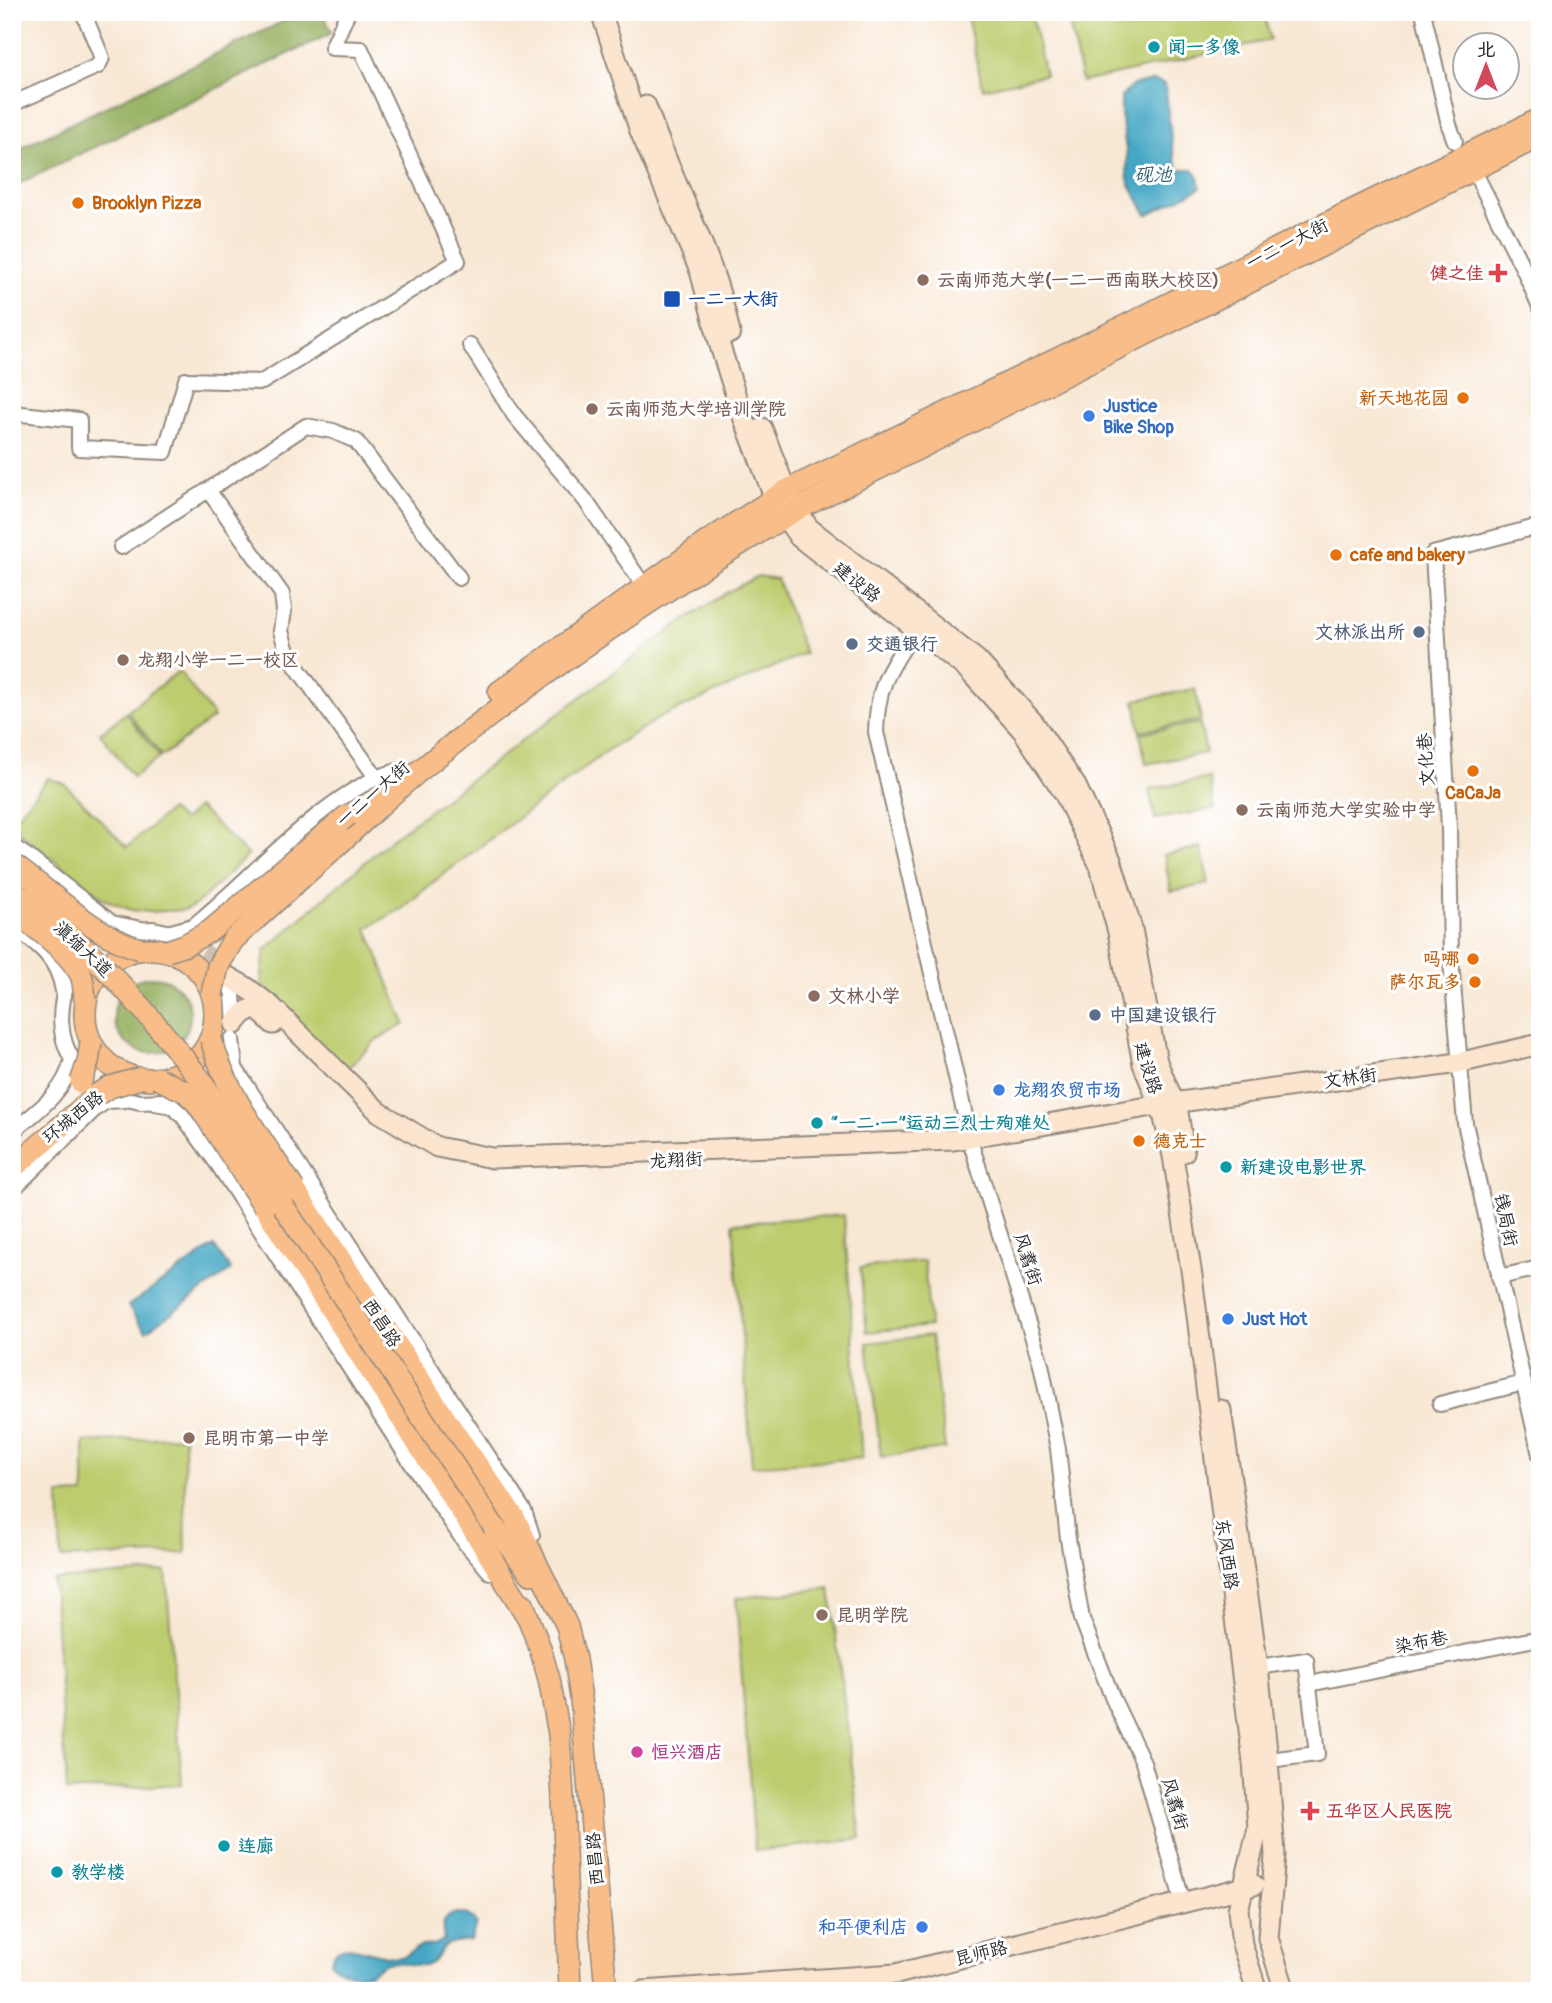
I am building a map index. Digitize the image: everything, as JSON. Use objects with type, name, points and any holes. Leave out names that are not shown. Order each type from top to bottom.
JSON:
[{"type":"main road","name":"一二一大街","points":[[169,941],[185,946],[210,931],[398,771],[531,667],[708,541],[785,504],[1349,212],[1540,119]]},
{"type":"main road","name":"一二一大街","points":[[1465,155],[1540,136]]},
{"type":"main road","name":"一二一大街","points":[[212,995],[218,966],[233,940],[417,772],[559,665],[680,583],[785,504]]},
{"type":"main road","name":"滇缅大道","points":[[12,864],[102,933],[121,944],[140,939]]},
{"type":"main road","name":"滇缅大道","points":[[12,891],[37,908],[97,960],[148,1014]]},
{"type":"main road","name":"滇缅大道","points":[[12,911],[32,925],[69,959],[81,975],[85,1000]]},
{"type":"main road","points":[[140,939],[169,941],[209,984],[226,1039],[173,1076],[149,1078],[113,1070],[102,1060],[91,1042],[84,1017],[85,1000],[95,977],[140,939]]},
{"type":"main road","name":"西昌路","points":[[148,1014],[200,1079],[248,1150],[494,1527],[557,1605]]},
{"type":"main road","name":"西昌路","points":[[226,1039],[216,1058],[227,1082],[456,1435],[514,1517],[557,1605],[569,1637],[581,1698],[606,1991]]},
{"type":"main road","name":"环城西路","points":[[91,1042],[88,1062],[94,1083]]},
{"type":"main road","name":"西昌路","points":[[149,1078],[186,1092],[198,1104],[472,1526],[527,1616]]},
{"type":"main road","name":"环城西路","points":[[12,1150],[69,1099],[94,1083],[110,1087],[149,1078]]},
{"type":"main road","name":"环城西路","points":[[12,1169],[94,1083]]},
{"type":"main road","name":"西昌路","points":[[494,1527],[540,1648],[549,1679],[559,1734],[570,1991]]},
{"type":"street","points":[[12,104],[98,66],[102,58],[100,49],[83,12]]},
{"type":"street","points":[[12,413],[79,420],[79,448],[165,452],[186,380],[262,382],[458,261],[361,49],[332,48],[348,12]]},
{"type":"street","name":"建设路","points":[[601,12],[640,131],[700,271],[739,407],[799,537],[967,669],[1023,731],[1064,793],[1099,864],[1118,932],[1143,1064],[1169,1108]]},
{"type":"street","name":"建设路","points":[[615,12],[652,126],[713,267],[741,371],[785,504],[809,528],[977,660],[1034,723],[1076,786],[1111,860],[1132,929],[1157,1062],[1169,1108]]},
{"type":"street","points":[[1423,12],[1448,125],[1524,270],[1540,307]]},
{"type":"street","points":[[470,345],[514,415],[585,500],[644,586]]},
{"type":"street","points":[[121,547],[306,426],[333,431],[356,441],[458,578]]},
{"type":"street","points":[[208,490],[282,594],[284,610],[281,631],[288,655],[376,777]]},
{"type":"street","name":"文化巷","points":[[1458,1069],[1451,961],[1449,827],[1433,554],[1540,526]]},
{"type":"street","name":"风翥街","points":[[916,628],[882,683],[876,707],[876,732],[971,1144],[1041,1364],[1058,1449],[1068,1539],[1082,1619],[1113,1699],[1143,1762],[1183,1903]]},
{"type":"street","points":[[169,941],[193,926],[318,816],[376,777],[398,771]]},
{"type":"street","points":[[12,846],[112,923],[140,939]]},
{"type":"street","points":[[12,926],[52,959],[61,974],[66,986],[61,1023],[63,1038],[107,1101],[96,1108],[12,1190]]},
{"type":"street","points":[[116,935],[140,939]]},
{"type":"street","points":[[169,941],[185,937]]},
{"type":"street","points":[[224,974],[233,994],[226,1039],[235,1068],[524,1511],[557,1605]]},
{"type":"street","name":"龙翔街","points":[[224,974],[247,987],[271,1006],[379,1112],[437,1147],[492,1158],[954,1140],[971,1144]]},
{"type":"street","name":"龙翔街","points":[[226,1039],[244,1012],[259,1010],[372,1121],[436,1158],[494,1168],[955,1147],[1169,1108]]},
{"type":"street","name":"文林街","points":[[1458,1069],[1540,1044]]},
{"type":"street","name":"文林街","points":[[1169,1108],[1458,1069],[1540,1055]]},
{"type":"street","name":"钱局街","points":[[1458,1069],[1465,1123],[1540,1455]]},
{"type":"street","points":[[12,1132],[57,1093],[67,1078],[94,1083],[172,1106],[182,1115],[219,1166],[459,1533],[527,1616]]},
{"type":"street","points":[[155,1103],[170,1100]]},
{"type":"street","name":"东风西路","points":[[1169,1108],[1173,1156],[1250,1668],[1260,1761],[1275,1855],[1268,1938],[1284,1991]]},
{"type":"street","points":[[1499,1277],[1540,1268]]},
{"type":"street","points":[[1440,1404],[1524,1383]]},
{"type":"street","name":"染布巷","points":[[1309,1684],[1540,1637]]},
{"type":"street","points":[[1250,1668],[1306,1661],[1317,1754],[1260,1761]]},
{"type":"street","name":"东风西路","points":[[1257,1991],[1241,1944],[1238,1910],[1258,1828],[1260,1761]]},
{"type":"street","name":"昆师路","points":[[643,1991],[816,1984],[896,1974],[1244,1886],[1271,1882]]},
{"type":"green space","points":[[303,12],[322,12],[332,33],[12,187],[12,152]]},
{"type":"green space","points":[[966,12],[1031,12],[1045,75],[983,89]]},
{"type":"green space","points":[[1067,12],[1264,12],[1270,40],[1082,82]]},
{"type":"green space","points":[[758,576],[777,579],[805,653],[661,717],[611,748],[432,883],[403,908],[367,928],[405,1024],[376,1040],[343,1073],[261,984],[265,950],[390,840],[673,628],[726,593]]},
{"type":"green space","points":[[179,671],[214,717],[162,756],[127,711]]},
{"type":"green space","points":[[1195,689],[1201,720],[1140,731],[1135,700]]},
{"type":"green space","points":[[126,713],[160,757],[133,777],[100,733]]},
{"type":"green space","points":[[1200,723],[1206,753],[1146,764],[1140,733]]},
{"type":"green space","points":[[48,778],[65,784],[127,847],[170,810],[183,821],[198,807],[248,855],[197,904],[185,910],[131,910],[106,900],[12,827],[12,822]]},
{"type":"green space","points":[[1209,778],[1215,809],[1155,819],[1149,789]]},
{"type":"green space","points":[[1201,847],[1209,884],[1171,891],[1164,855]]},
{"type":"green space","points":[[145,977],[159,977],[173,983],[184,994],[188,1000],[188,1030],[179,1042],[167,1051],[145,1053],[131,1047],[120,1036],[114,1022],[114,1008],[120,994],[131,983]]},
{"type":"green space","points":[[844,1215],[862,1458],[752,1466],[733,1223]]},
{"type":"green space","points":[[924,1261],[930,1326],[867,1332],[860,1268]]},
{"type":"green space","points":[[931,1335],[945,1449],[881,1457],[867,1343]]},
{"type":"green space","points":[[184,1436],[186,1553],[61,1558],[59,1495],[84,1494],[84,1442]]},
{"type":"green space","points":[[166,1571],[182,1784],[67,1791],[53,1580]]},
{"type":"green space","points":[[830,1588],[861,1839],[755,1851],[736,1598]]},
{"type":"water","name":"砚池","points":[[1153,81],[1164,84],[1172,143],[1179,169],[1193,169],[1198,175],[1200,188],[1147,215],[1129,183],[1127,174],[1121,97],[1133,85]]},
{"type":"water","points":[[214,1246],[231,1270],[146,1331],[128,1306]]},
{"type":"water","points":[[456,1913],[468,1915],[476,1924],[471,1940],[444,1946],[429,1964],[387,1963],[372,1972],[362,1974],[344,1972],[331,1963],[334,1954],[346,1947],[403,1957],[419,1947],[438,1943],[444,1939],[445,1920]]},
{"type":"tunnel","points":[[187,938],[210,955],[223,972]]},
{"type":"place","name":"闻一多像","points":[[1154,47]]},
{"type":"place","name":"Brooklyn Pizza","points":[[78,203]]},
{"type":"place","name":"健之佳","points":[[1498,273]]},
{"type":"place","name":"云南师范大学(一二一西南联大校区)","points":[[923,280]]},
{"type":"place","name":"一二一大街","points":[[672,299]]},
{"type":"place","name":"新天地花园","points":[[1463,398]]},
{"type":"place","name":"云南师范大学培训学院","points":[[592,409]]},
{"type":"place","name":"Justice Bike Shop","points":[[1089,416]]},
{"type":"place","name":"cafe and bakery","points":[[1336,555]]},
{"type":"place","name":"文林派出所","points":[[1419,632]]},
{"type":"place","name":"交通银行","points":[[852,644]]},
{"type":"place","name":"龙翔小学一二一校区","points":[[123,660]]},
{"type":"place","name":"CaCaJa","points":[[1473,771]]},
{"type":"place","name":"云南师范大学实验中学","points":[[1242,810]]},
{"type":"place","name":"吗哪","points":[[1473,959]]},
{"type":"place","name":"萨尔瓦多","points":[[1475,982]]},
{"type":"place","name":"文林小学","points":[[814,996]]},
{"type":"place","name":"中国建设银行","points":[[1095,1015]]},
{"type":"place","name":"龙翔农贸市场","points":[[999,1090]]},
{"type":"place","name":"“一二·一”运动三烈士殉难处","points":[[817,1123]]},
{"type":"place","name":"德克士","points":[[1139,1141]]},
{"type":"place","name":"新建设电影世界","points":[[1226,1167]]},
{"type":"place","name":"Just Hot","points":[[1228,1319]]},
{"type":"place","name":"昆明市第一中学","points":[[189,1438]]},
{"type":"place","name":"昆明学院","points":[[822,1615]]},
{"type":"place","name":"恒兴酒店","points":[[637,1752]]},
{"type":"place","name":"五华区人民医院","points":[[1310,1811]]},
{"type":"place","name":"连廊","points":[[224,1846]]},
{"type":"place","name":"教学楼","points":[[57,1872]]},
{"type":"place","name":"和平便利店","points":[[922,1927]]}]
